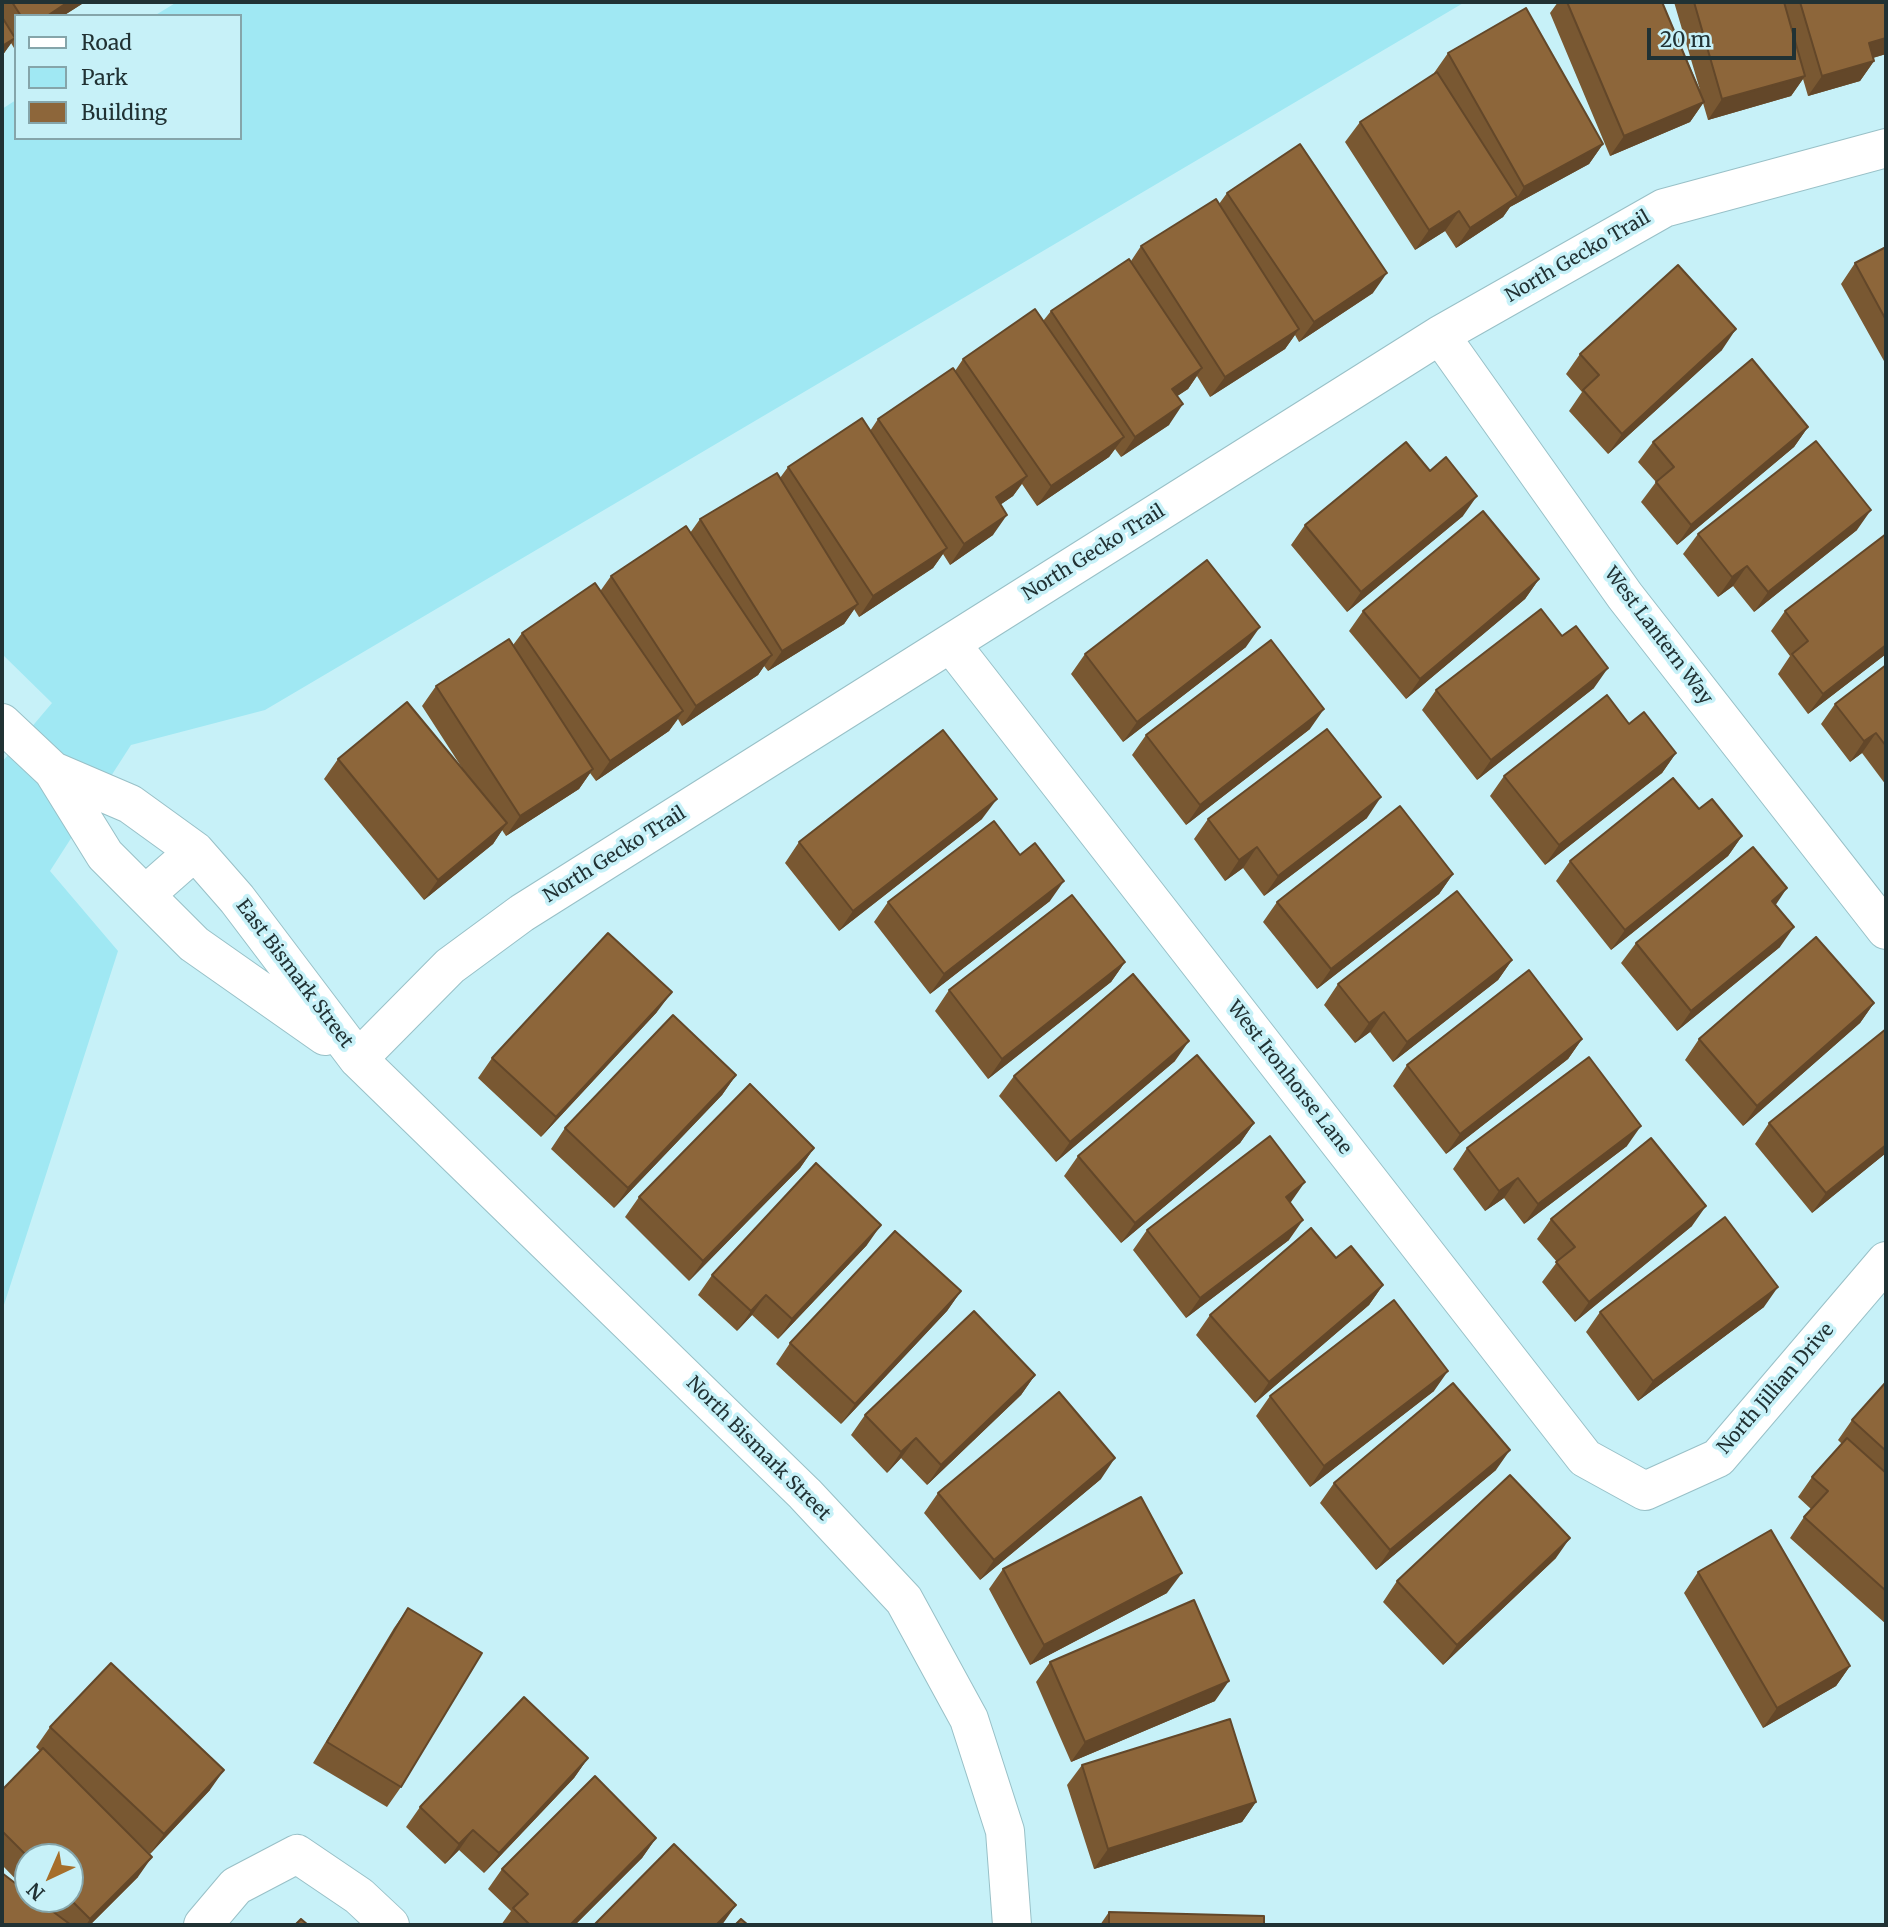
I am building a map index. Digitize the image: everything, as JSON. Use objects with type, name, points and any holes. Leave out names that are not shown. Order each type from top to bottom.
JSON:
[{"type":"street","name":"North Gecko Trail","points":[[358,1059],[450,966],[522,913],[1440,335],[1664,208],[1886,148]]},
{"type":"street","name":"West Lantern Way","points":[[1440,335],[1626,596],[1886,930]]},
{"type":"street","name":"West Ironhorse Lane","points":[[951,644],[1585,1458],[1645,1491]]},
{"type":"street","name":"East Bismark Street","points":[[2,723],[53,771],[105,855],[194,944],[358,1059]]},
{"type":"street","name":"East Bismark Street","points":[[53,771],[130,804],[195,850],[237,899],[358,1059]]},
{"type":"street","points":[[145,895],[195,850]]},
{"type":"street","name":"North Bismark Street","points":[[358,1059],[805,1494],[904,1600],[969,1719],[1005,1831],[1012,1925]]},
{"type":"street","name":"North Jillian Drive","points":[[1645,1491],[1718,1458],[1886,1261]]},
{"type":"street","points":[[203,1925],[236,1886],[297,1854],[359,1896],[390,1925]]},
{"type":"green space","points":[[177,2],[1465,2],[265,710],[131,745],[50,871],[118,951],[2,1311],[2,762],[52,703],[2,654],[2,109],[14,101],[14,140],[242,140],[242,14],[157,14]]},
{"type":"building","points":[[12,2],[68,2],[50,14],[20,14]]},
{"type":"building","points":[[1567,2],[1662,2],[1704,102],[1624,136]]},
{"type":"building","points":[[1694,2],[1784,2],[1805,76],[1722,99]]},
{"type":"building","points":[[1800,2],[1886,2],[1886,38],[1869,43],[1874,61],[1822,76]]},
{"type":"building","points":[[1526,8],[1603,144],[1524,187],[1448,53]]},
{"type":"building","points":[[2,17],[14,39],[2,46]]},
{"type":"building","points":[[1437,72],[1517,197],[1470,228],[1459,211],[1429,230],[1360,122]]},
{"type":"building","points":[[1300,144],[1387,273],[1314,322],[1227,193]]},
{"type":"building","points":[[1216,199],[1299,329],[1225,377],[1141,246]]},
{"type":"building","points":[[1886,247],[1886,320],[1855,263]]},
{"type":"building","points":[[1129,259],[1202,368],[1172,389],[1183,404],[1135,437],[1051,311]]},
{"type":"building","points":[[1678,265],[1736,329],[1622,434],[1583,390],[1599,375],[1580,354]]},
{"type":"building","points":[[1035,309],[1124,437],[1051,486],[963,359]]},
{"type":"building","points":[[1752,359],[1808,427],[1691,525],[1656,482],[1674,467],[1653,442]]},
{"type":"building","points":[[953,368],[1027,476],[996,497],[1007,515],[964,544],[878,419]]},
{"type":"building","points":[[862,418],[947,548],[873,596],[788,467]]},
{"type":"building","points":[[1816,441],[1871,510],[1768,592],[1747,566],[1732,577],[1698,534]]},
{"type":"building","points":[[1406,442],[1430,471],[1446,457],[1477,496],[1361,592],[1305,525]]},
{"type":"building","points":[[777,473],[858,604],[782,651],[700,519]]},
{"type":"building","points":[[1483,511],[1539,579],[1420,679],[1363,611]]},
{"type":"building","points":[[686,526],[772,655],[696,706],[611,576]]},
{"type":"building","points":[[1886,534],[1886,645],[1823,694],[1792,654],[1808,641],[1785,611]]},
{"type":"building","points":[[1207,560],[1260,627],[1137,722],[1085,654]]},
{"type":"building","points":[[595,583],[683,711],[610,761],[522,633]]},
{"type":"building","points":[[1541,609],[1562,636],[1576,626],[1608,668],[1491,760],[1436,690]]},
{"type":"building","points":[[509,639],[593,769],[520,816],[436,686]]},
{"type":"building","points":[[1271,640],[1324,709],[1200,805],[1146,735]]},
{"type":"building","points":[[1886,665],[1886,746],[1876,733],[1864,741],[1835,704]]},
{"type":"building","points":[[1607,695],[1629,724],[1644,712],[1676,753],[1559,845],[1504,776]]},
{"type":"building","points":[[407,702],[507,823],[438,880],[338,759]]},
{"type":"building","points":[[1327,729],[1381,797],[1278,876],[1257,847],[1239,860],[1208,819]]},
{"type":"building","points":[[943,730],[997,799],[853,911],[799,842]]},
{"type":"building","points":[[1673,778],[1699,809],[1712,799],[1742,836],[1625,930],[1570,861]]},
{"type":"building","points":[[1400,806],[1453,874],[1331,969],[1277,902]]},
{"type":"building","points":[[994,821],[1020,855],[1035,843],[1064,881],[944,974],[888,902]]},
{"type":"building","points":[[1753,847],[1787,888],[1772,901],[1794,927],[1691,1011],[1636,943]]},
{"type":"building","points":[[1457,891],[1512,960],[1407,1042],[1384,1012],[1369,1023],[1338,984]]},
{"type":"building","points":[[1072,895],[1125,962],[1002,1059],[949,990]]},
{"type":"building","points":[[608,933],[672,992],[556,1117],[492,1058]]},
{"type":"building","points":[[1816,937],[1874,1003],[1757,1106],[1699,1039]]},
{"type":"building","points":[[1529,970],[1582,1039],[1460,1134],[1407,1065]]},
{"type":"building","points":[[1133,974],[1189,1041],[1070,1142],[1014,1076]]},
{"type":"building","points":[[673,1015],[736,1075],[628,1188],[565,1128]]},
{"type":"building","points":[[1886,1029],[1886,1145],[1826,1193],[1769,1123]]},
{"type":"building","points":[[1197,1055],[1254,1123],[1135,1223],[1078,1156]]},
{"type":"building","points":[[1589,1057],[1641,1126],[1538,1204],[1518,1178],[1499,1191],[1467,1148]]},
{"type":"building","points":[[750,1084],[814,1148],[703,1261],[639,1197]]},
{"type":"building","points":[[1270,1136],[1305,1182],[1286,1197],[1303,1220],[1200,1298],[1147,1230]]},
{"type":"building","points":[[1651,1138],[1706,1206],[1589,1302],[1556,1262],[1575,1247],[1551,1219]]},
{"type":"building","points":[[816,1163],[881,1225],[792,1319],[766,1295],[751,1311],[712,1275]]},
{"type":"building","points":[[1725,1217],[1778,1287],[1653,1381],[1600,1312]]},
{"type":"building","points":[[1311,1228],[1336,1258],[1351,1246],[1383,1285],[1269,1382],[1210,1315]]},
{"type":"building","points":[[895,1231],[961,1291],[855,1404],[790,1343]]},
{"type":"building","points":[[1394,1300],[1448,1371],[1324,1466],[1270,1396]]},
{"type":"building","points":[[974,1311],[1035,1375],[941,1465],[916,1438],[901,1452],[865,1415]]},
{"type":"building","points":[[1886,1382],[1886,1451],[1852,1420]]},
{"type":"building","points":[[1453,1383],[1510,1450],[1390,1550],[1334,1483]]},
{"type":"building","points":[[1059,1392],[1115,1458],[994,1560],[938,1493]]},
{"type":"building","points":[[1847,1438],[1886,1473],[1886,1591],[1804,1517],[1828,1491],[1812,1477]]},
{"type":"building","points":[[1510,1475],[1570,1538],[1457,1645],[1397,1581]]},
{"type":"building","points":[[1141,1497],[1182,1573],[1044,1645],[1003,1569]]},
{"type":"building","points":[[1771,1530],[1850,1666],[1777,1708],[1698,1572]]},
{"type":"building","points":[[1194,1600],[1229,1681],[1085,1742],[1050,1662]]},
{"type":"building","points":[[408,1608],[482,1653],[401,1787],[327,1742]]},
{"type":"building","points":[[111,1663],[224,1770],[164,1834],[50,1727]]},
{"type":"building","points":[[524,1697],[588,1758],[499,1853],[473,1830],[459,1844],[420,1807]]},
{"type":"building","points":[[1230,1719],[1256,1802],[1108,1849],[1082,1765]]},
{"type":"building","points":[[43,1748],[152,1857],[90,1919],[84,1913],[84,1843],[14,1843],[2,1831],[2,1790]]},
{"type":"building","points":[[595,1776],[656,1838],[570,1925],[530,1925],[513,1908],[528,1894],[502,1869]]},
{"type":"building","points":[[674,1844],[736,1905],[716,1925],[594,1925]]},
{"type":"building","points":[[2,1873],[14,1882],[14,1913],[55,1913],[71,1925],[2,1925]]},
{"type":"building","points":[[1109,1912],[1264,1916],[1264,1925],[1109,1925]]},
{"type":"building","points":[[301,1919],[308,1925],[295,1925]]},
{"type":"building","points":[[741,1919],[748,1925],[735,1925]]}]
